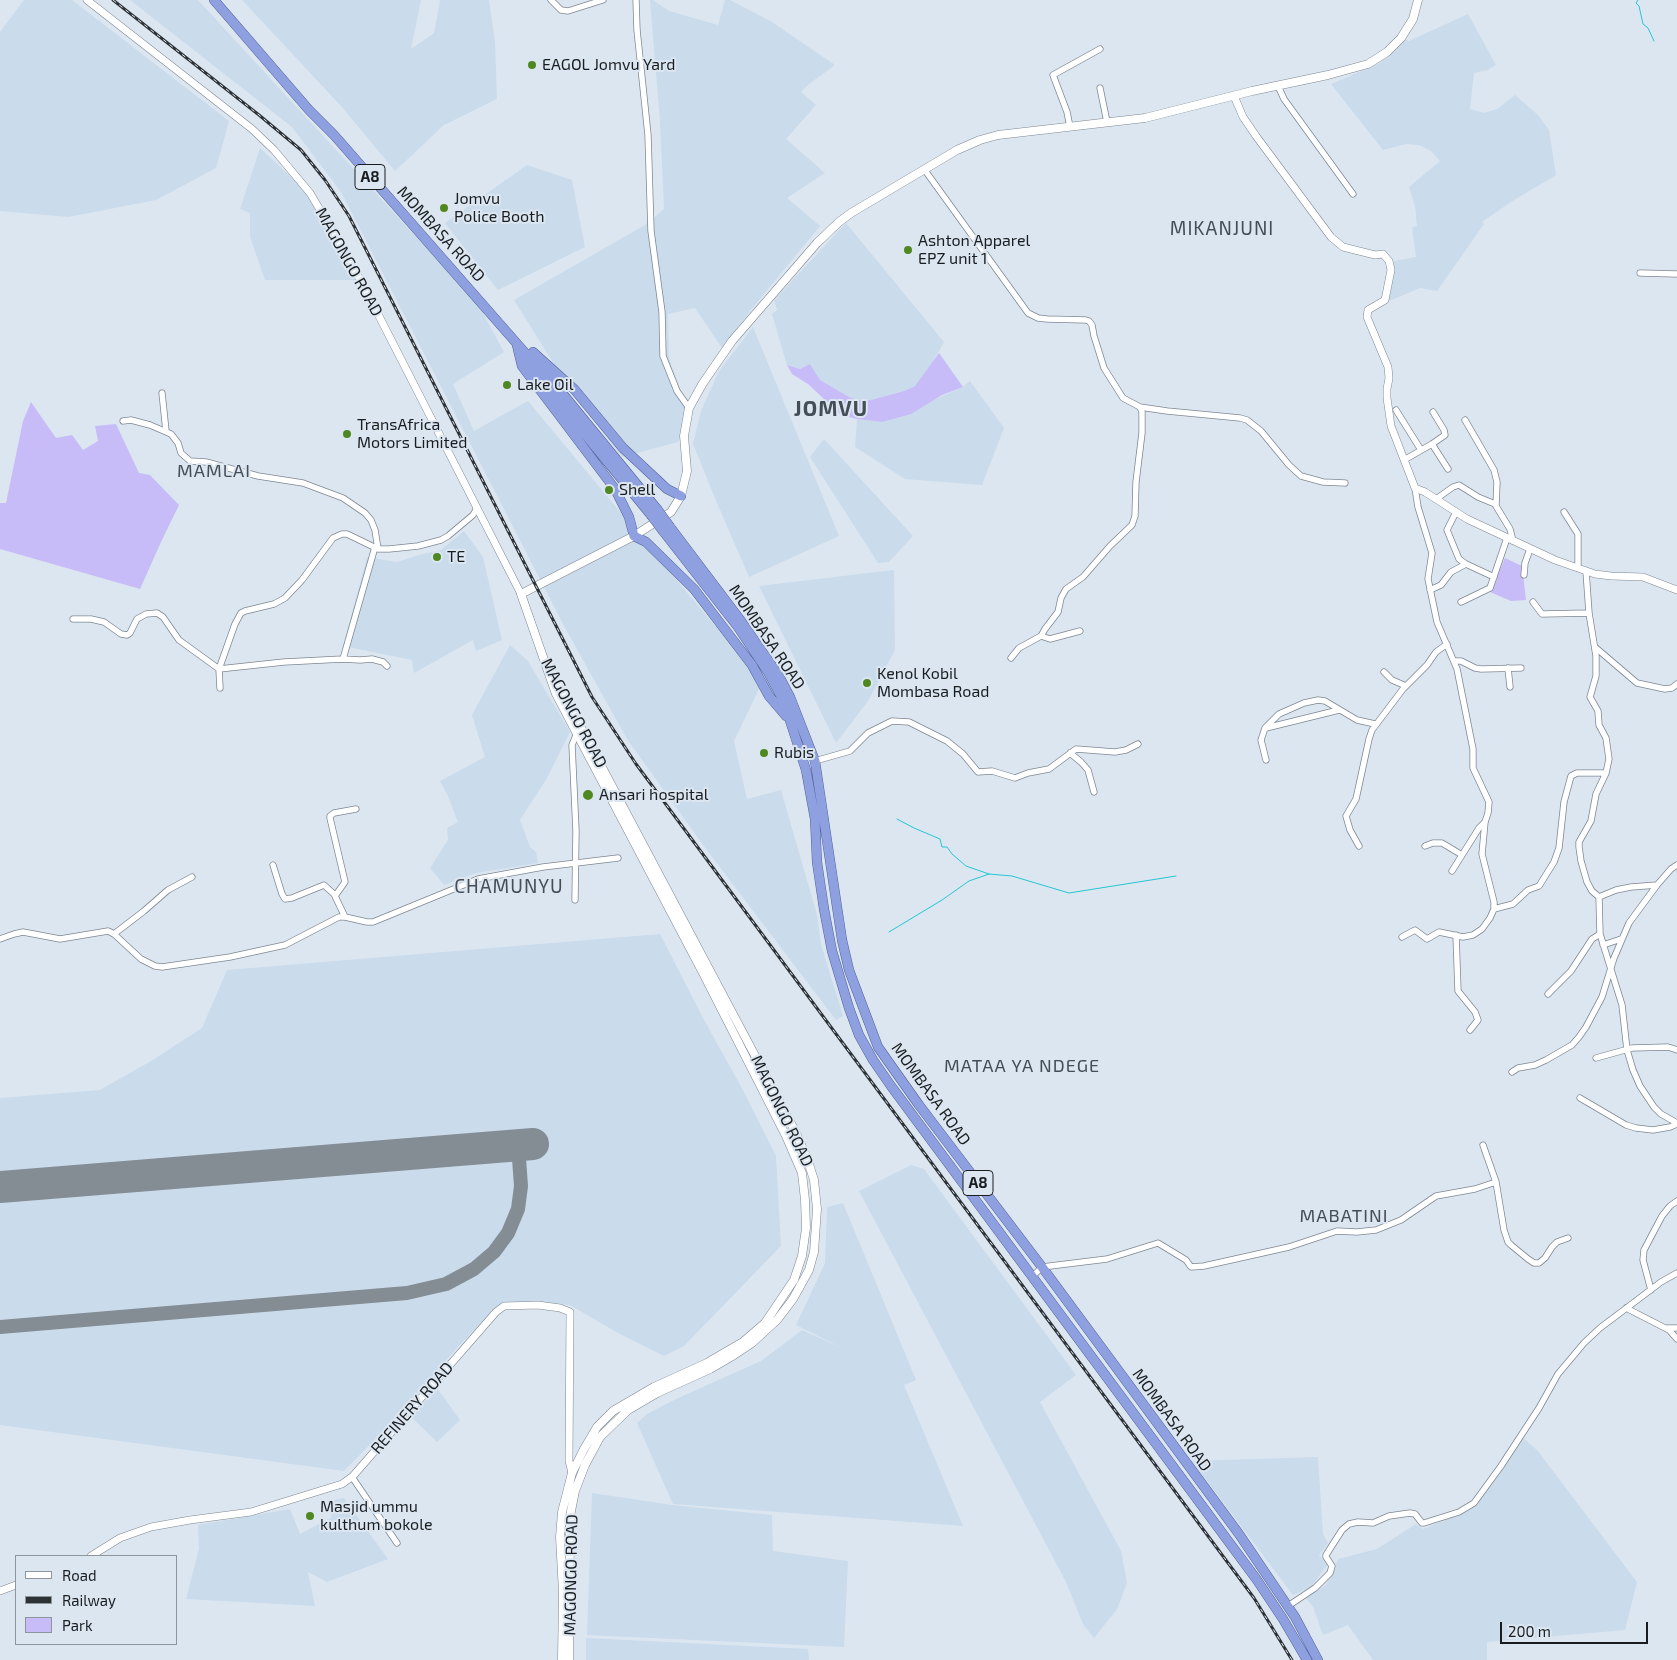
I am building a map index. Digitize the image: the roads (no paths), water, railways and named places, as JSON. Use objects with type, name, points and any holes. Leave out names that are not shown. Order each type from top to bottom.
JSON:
[{"type":"highway","name":"MOMBASA ROAD","points":[[214,0],[526,354],[535,360],[657,509],[768,672],[784,702],[806,770],[815,819],[817,862],[832,952],[859,1035],[891,1086],[1257,1580],[1307,1660]]},
{"type":"highway","points":[[516,342],[532,351],[574,388],[623,448],[667,489],[681,496]]},
{"type":"highway","points":[[516,342],[522,366],[615,489],[629,517],[634,536],[646,542],[694,589],[752,665],[769,696],[790,720]]},
{"type":"highway","name":"MOMBASA ROAD","points":[[716,594],[741,621],[790,697],[815,762],[848,970],[878,1047],[925,1113],[1042,1266],[1238,1534],[1288,1606],[1318,1660]]},
{"type":"main road","points":[[521,594],[634,536],[671,512],[681,496],[686,471],[684,436],[690,408],[703,383],[732,341],[823,237],[851,212],[957,150],[980,140],[998,135],[1156,115],[1368,64],[1392,48],[1404,34],[1413,19],[1418,0]]},
{"type":"main road","name":"MAGONGO ROAD","points":[[521,594],[556,694],[703,973],[786,1136],[802,1173],[805,1200],[806,1228],[794,1280],[765,1323],[743,1342],[707,1363],[654,1387],[613,1411],[590,1437],[572,1473],[562,1512],[560,1537],[563,1592],[562,1660]]},
{"type":"main road","name":"MAGONGO ROAD","points":[[541,651],[795,1131],[814,1180],[816,1196],[816,1232],[814,1252],[809,1270],[787,1308],[777,1320],[752,1344],[710,1369],[657,1392],[628,1410],[600,1437],[584,1465],[575,1491],[570,1516],[569,1660]]},
{"type":"main road","points":[[786,1136],[795,1131]]},
{"type":"street","name":"MAGONGO ROAD","points":[[87,0],[252,129],[274,150],[310,193],[348,256],[521,594]]},
{"type":"street","points":[[551,0],[561,10],[568,11],[603,0]]},
{"type":"street","points":[[636,0],[637,30],[648,135],[651,231],[662,312],[663,356],[677,391],[690,408]]},
{"type":"street","points":[[1070,127],[1067,112],[1053,76],[1100,49]]},
{"type":"street","points":[[1278,86],[1284,99],[1353,194]]},
{"type":"street","points":[[1100,88],[1107,122]]},
{"type":"street","points":[[1234,96],[1256,136],[1331,237],[1343,247],[1375,255],[1382,254],[1389,261],[1391,270],[1385,300],[1367,313],[1369,324],[1388,367],[1388,416],[1393,433],[1416,488],[1418,507],[1432,553],[1428,579],[1437,622],[1455,661],[1460,678],[1473,749],[1474,768],[1489,802],[1482,854],[1494,896],[1494,909],[1482,929],[1473,936],[1468,937],[1439,932],[1427,939],[1415,930],[1402,937]]},
{"type":"street","points":[[924,169],[1028,313],[1047,320],[1089,321],[1092,325],[1104,368],[1124,398],[1140,407],[1247,420],[1261,431],[1289,466],[1301,476],[1323,482],[1345,483]]},
{"type":"street","points":[[1640,273],[1677,274]]},
{"type":"street","points":[[162,393],[166,431]]},
{"type":"street","points":[[1011,658],[1019,648],[1041,636],[1058,612],[1061,598],[1066,589],[1083,577],[1110,546],[1132,525],[1134,521],[1136,482],[1143,421],[1140,407]]},
{"type":"street","points":[[1396,410],[1421,450]]},
{"type":"street","points":[[1404,460],[1444,436],[1445,432],[1433,412]]},
{"type":"street","points":[[123,421],[131,420],[166,431],[176,439],[181,453],[190,461],[206,462],[258,476],[303,484],[343,498],[365,513],[375,530],[377,548],[343,659]]},
{"type":"street","points":[[1465,420],[1490,462],[1498,482],[1495,504]]},
{"type":"street","points":[[1432,444],[1448,469]]},
{"type":"street","points":[[1436,499],[1459,485],[1478,497],[1495,504],[1510,529],[1510,540],[1500,555],[1489,590],[1461,602]]},
{"type":"street","points":[[1416,488],[1456,512],[1510,540],[1578,568],[1603,576],[1647,578],[1677,590]]},
{"type":"street","points":[[220,688],[219,669],[235,624],[241,613],[274,604],[285,598],[302,580],[333,538],[347,534],[377,548],[389,549],[418,546],[441,540],[454,532],[478,508]]},
{"type":"street","points":[[1456,512],[1447,530],[1457,555],[1466,564],[1494,577]]},
{"type":"street","points":[[1564,512],[1578,534],[1578,568]]},
{"type":"street","points":[[1524,575],[1525,563],[1530,549]]},
{"type":"street","points":[[1430,590],[1441,586],[1451,572],[1466,564]]},
{"type":"street","points":[[1580,1098],[1626,1125],[1636,1128],[1653,1130],[1670,1128],[1677,1124],[1661,1114],[1646,1097],[1633,1070],[1627,1050],[1622,1005],[1600,934],[1599,897],[1592,891],[1588,882],[1578,847],[1591,820],[1596,794],[1606,773],[1609,759],[1606,738],[1599,724],[1598,711],[1590,697],[1596,673],[1596,648],[1589,613],[1586,571]]},
{"type":"street","points":[[1533,602],[1542,614],[1589,613]]},
{"type":"street","points":[[72,619],[91,619],[104,622],[127,636],[137,619],[146,614],[158,613],[164,617],[181,642],[219,669],[284,662],[343,659],[372,659],[383,662],[387,666]]},
{"type":"street","points":[[1041,636],[1050,639],[1080,631]]},
{"type":"street","points":[[1359,846],[1350,830],[1346,816],[1356,799],[1369,739],[1375,724],[1406,686],[1427,665],[1436,652],[1447,644]]},
{"type":"street","points":[[1596,648],[1639,684],[1665,689],[1672,688],[1677,684]]},
{"type":"street","points":[[1455,661],[1461,660],[1475,668],[1481,669],[1521,668]]},
{"type":"street","points":[[1508,668],[1510,687]]},
{"type":"street","points":[[1384,672],[1392,680],[1406,686]]},
{"type":"street","points":[[1266,760],[1261,740],[1265,728],[1279,714],[1304,703],[1322,700],[1357,720],[1375,724]]},
{"type":"street","points":[[1265,728],[1339,710]]},
{"type":"street","points":[[815,762],[850,751],[868,733],[892,721],[909,722],[947,741],[963,754],[975,770],[980,772],[992,771],[1015,778],[1028,773],[1045,771],[1080,748],[1101,752],[1121,752],[1138,744]]},
{"type":"street","points":[[575,900],[576,864],[572,745],[577,733]]},
{"type":"street","points":[[1070,753],[1088,770],[1094,792]]},
{"type":"street","points":[[1494,909],[1514,904],[1528,890],[1539,886],[1554,862],[1559,848],[1564,802],[1571,776],[1577,773],[1606,773]]},
{"type":"street","points":[[336,895],[345,882],[330,816],[334,813],[356,809]]},
{"type":"street","points":[[1452,871],[1485,822]]},
{"type":"street","points":[[1425,846],[1433,842],[1442,843],[1462,854]]},
{"type":"street","points":[[0,939],[23,932],[60,939],[108,931],[114,934],[141,959],[162,967],[205,961],[285,945],[334,919],[345,917],[373,922],[478,879],[544,867],[618,858]]},
{"type":"street","points":[[273,865],[285,899],[324,885],[336,895],[345,917]]},
{"type":"street","points":[[1512,1072],[1518,1068],[1536,1065],[1546,1060],[1572,1044],[1579,1037],[1602,997],[1629,923],[1671,869],[1677,865]]},
{"type":"street","points":[[114,934],[168,890],[192,877]]},
{"type":"street","points":[[1599,897],[1616,890],[1631,887],[1657,886]]},
{"type":"street","points":[[1548,994],[1571,971],[1592,939],[1600,934]]},
{"type":"street","points":[[1456,935],[1458,991],[1475,1012],[1478,1020],[1470,1030]]},
{"type":"street","points":[[1603,945],[1622,939]]},
{"type":"street","points":[[1596,1058],[1632,1048],[1668,1047],[1677,1050]]},
{"type":"street","points":[[1483,1145],[1496,1182],[1506,1238],[1511,1245],[1521,1255],[1534,1263],[1539,1263],[1557,1242],[1568,1238]]},
{"type":"street","points":[[1032,1277],[1042,1266],[1107,1259],[1158,1242],[1186,1260],[1191,1267],[1204,1266],[1289,1247],[1338,1231],[1376,1230],[1401,1220],[1436,1196],[1475,1189],[1496,1182]]},
{"type":"street","points":[[1651,1290],[1643,1260],[1644,1250],[1662,1216],[1677,1201]]},
{"type":"street","points":[[1288,1606],[1315,1588],[1330,1573],[1332,1566],[1326,1555],[1342,1530],[1349,1524],[1358,1522],[1373,1523],[1389,1516],[1410,1512],[1415,1514],[1424,1523],[1459,1512],[1474,1503],[1540,1408],[1564,1365],[1593,1333],[1651,1290],[1677,1274]]},
{"type":"street","name":"REFINERY ROAD","points":[[93,1555],[112,1543],[141,1530],[190,1520],[251,1512],[328,1490],[342,1484],[352,1477],[499,1309],[504,1306],[538,1305],[564,1309],[569,1311],[571,1315],[569,1461],[572,1473]]},
{"type":"street","points":[[1626,1308],[1667,1328],[1677,1339]]},
{"type":"street","points":[[1667,1328],[1677,1328]]},
{"type":"street","points":[[352,1477],[397,1543]]},
{"type":"street","points":[[0,1591],[15,1585]]},
{"type":"waterway","points":[[1638,0],[1636,3],[1639,6],[1643,24],[1648,28],[1654,41]]},
{"type":"waterway","points":[[897,819],[940,839],[942,847],[947,847],[966,866],[989,874]]},
{"type":"waterway","points":[[889,932],[942,900],[969,881],[989,874],[1012,876],[1069,893],[1176,876]]},
{"type":"railway","points":[[113,0],[301,150],[325,180],[349,216],[592,697],[636,764],[1254,1598],[1292,1660]]},
{"type":"place","name":"EAGOL Jomvu Yard","points":[[532,65]]},
{"type":"place","name":"Jomvu Police Booth","points":[[444,208]]},
{"type":"place","name":"Ashton Apparel EPZ unit 1","points":[[908,250]]},
{"type":"place","name":"Lake Oil","points":[[507,385]]},
{"type":"place","name":"TransAfrica Motors Limited","points":[[347,434]]},
{"type":"place","name":"Shell","points":[[609,490]]},
{"type":"place","name":"TE","points":[[437,557]]},
{"type":"place","name":"Kenol Kobil Mombasa Road","points":[[867,683]]},
{"type":"place","name":"Rubis","points":[[764,753]]},
{"type":"place","name":"Ansari hospital","points":[[588,795]]},
{"type":"place","name":"Masjid ummu kulthum bokole","points":[[310,1516]]},
{"type":"district","name":"MIKANJUNI","points":[[1222,229]]},
{"type":"district","name":"JOMVU","points":[[831,409]]},
{"type":"district","name":"MAMLAI","points":[[214,471]]},
{"type":"district","name":"CHAMUNYU","points":[[509,887]]},
{"type":"district","name":"MATAA YA NDEGE","points":[[1022,1066]]},
{"type":"district","name":"MABATINI","points":[[1344,1216]]}]
